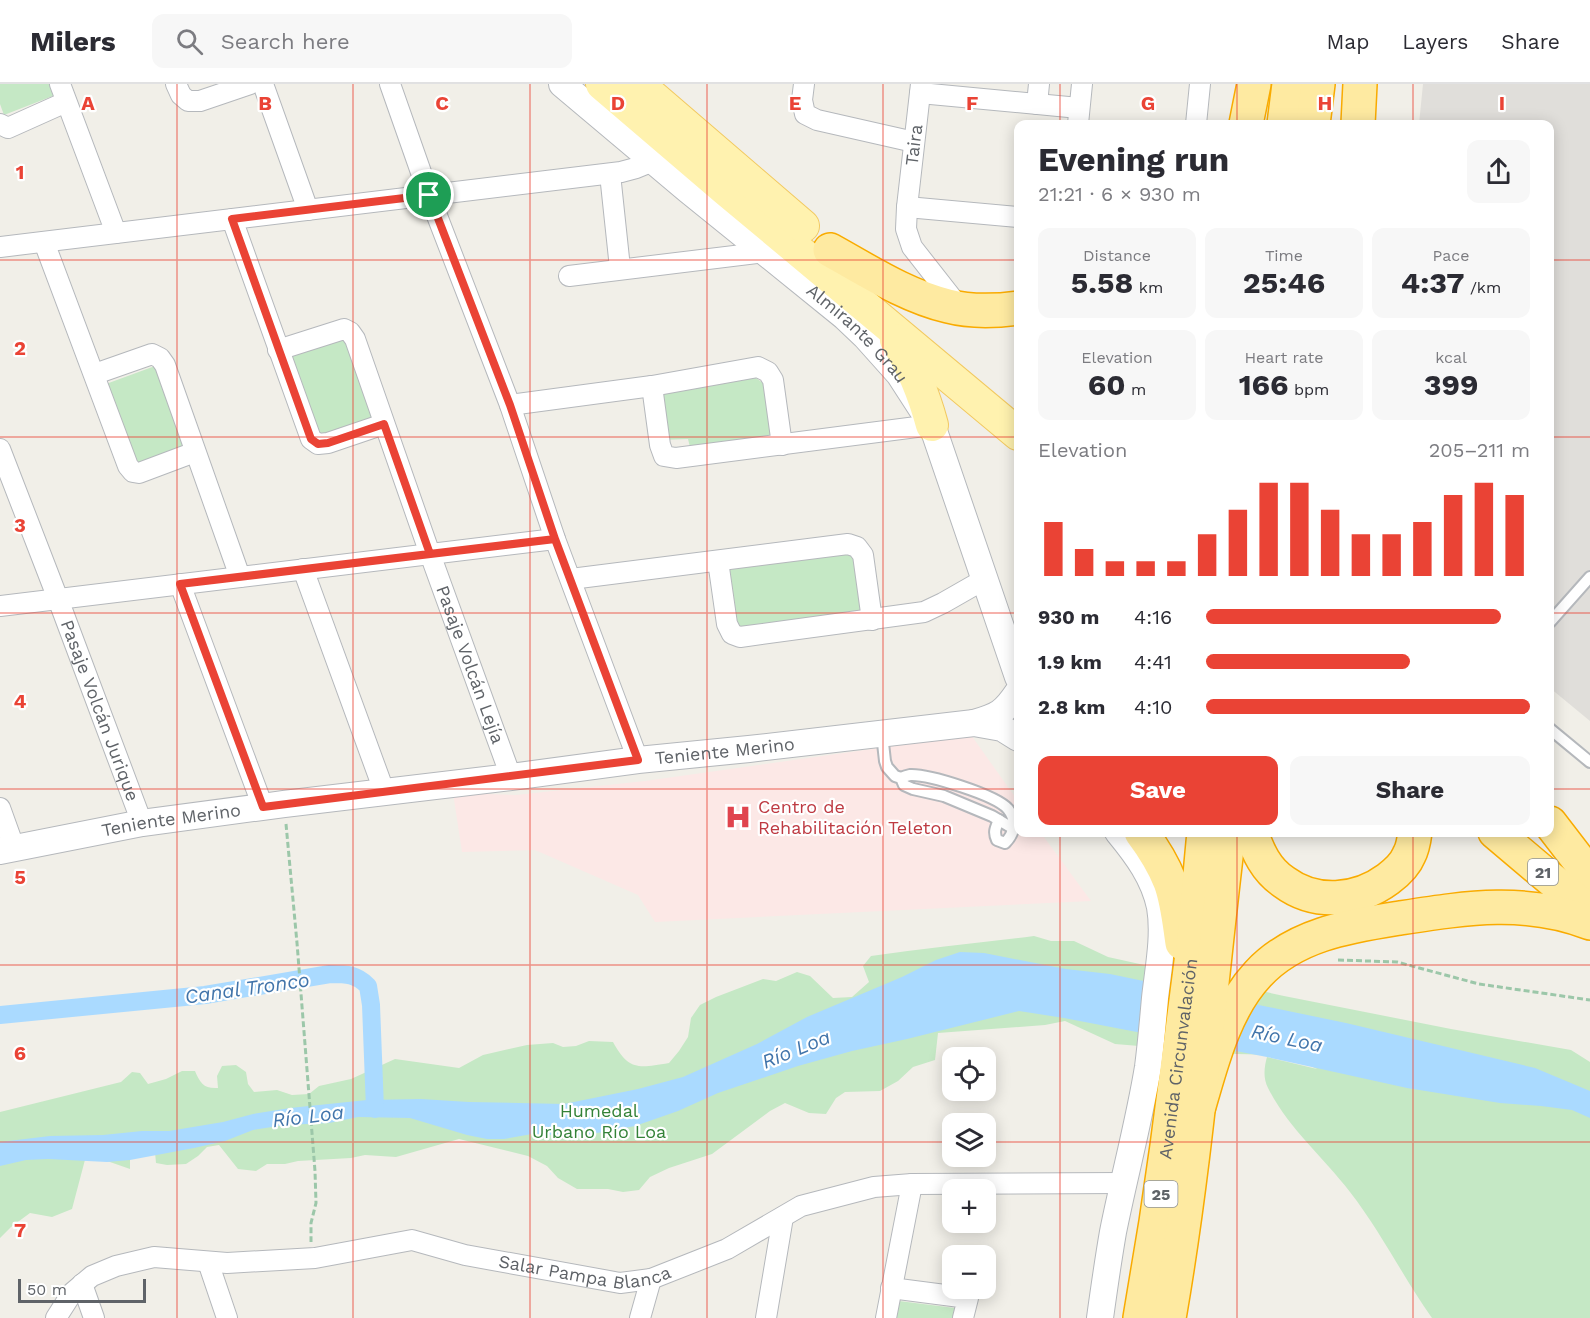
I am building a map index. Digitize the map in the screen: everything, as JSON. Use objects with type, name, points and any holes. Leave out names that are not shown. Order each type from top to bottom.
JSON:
[{"type":"highway","points":[[1247,120],[1254,84]]},
{"type":"highway","points":[[1284,120],[1289,84]]},
{"type":"highway","points":[[1313,120],[1317,84]]},
{"type":"highway","points":[[1358,120],[1360,84]]},
{"type":"highway","points":[[830,250],[918,297],[960,308],[990,310],[1014,308]]},
{"type":"highway","points":[[1554,828],[1590,875]]},
{"type":"highway","points":[[1145,837],[1170,882],[1188,936]]},
{"type":"highway","name":"Avenida Circunvalación","points":[[1169,1318],[1186,1211],[1199,1106],[1184,1067],[1188,936],[1203,837]]},
{"type":"highway","name":"Avenida Circunvalación","points":[[1140,1318],[1184,1067],[1188,936],[1227,837]]},
{"type":"highway","points":[[1253,837],[1265,864],[1284,882],[1311,895],[1341,898],[1364,893],[1394,874],[1409,857],[1414,837]]},
{"type":"highway","name":"21","points":[[1501,837],[1590,912]]},
{"type":"highway","name":"21","points":[[1524,837],[1590,895]]},
{"type":"highway","points":[[1184,1067],[1225,1029],[1242,996],[1260,972],[1283,952],[1311,938],[1385,921],[1470,908],[1502,907],[1561,913],[1590,923]]},
{"type":"main road","name":"Almirante Grau","points":[[602,84],[1014,431]]},
{"type":"main road","points":[[638,84],[661,96],[898,310],[1014,407]]},
{"type":"main road","points":[[688,190],[726,190]]},
{"type":"main road","points":[[877,316],[912,367],[921,386],[932,425]]},
{"type":"street","points":[[178,89],[188,101],[200,101],[250,84]]},
{"type":"street","points":[[263,84],[308,210]]},
{"type":"street","points":[[390,84],[429,195],[510,405],[555,539],[638,760]]},
{"type":"street","name":"Almirante Grau","points":[[562,84],[845,318],[900,374],[932,425],[1014,665]]},
{"type":"street","points":[[804,84],[802,100],[805,114],[817,120],[914,142]]},
{"type":"street","points":[[1037,104],[1039,84]]},
{"type":"street","points":[[921,88],[1037,104],[1078,116],[1082,84]]},
{"type":"street","points":[[1196,120],[1200,84]]},
{"type":"street","name":"Taira","points":[[921,88],[906,229],[912,248],[960,308]]},
{"type":"street","points":[[0,123],[8,128],[63,93],[116,233]]},
{"type":"street","points":[[0,247],[610,174],[653,161]]},
{"type":"street","points":[[610,174],[620,268]]},
{"type":"street","points":[[907,207],[1014,217]]},
{"type":"street","points":[[232,219],[311,439],[318,444],[328,443],[384,424]]},
{"type":"street","points":[[44,242],[128,466],[133,472],[139,473],[195,452]]},
{"type":"street","points":[[569,276],[766,252]]},
{"type":"street","name":"Pasaje Volcán Lejía","points":[[278,350],[344,329],[350,332],[355,339],[511,777]]},
{"type":"street","points":[[95,374],[152,354],[160,358],[165,365],[240,577]]},
{"type":"street","points":[[510,405],[652,386],[759,368],[768,372],[773,380],[782,445]]},
{"type":"street","points":[[652,386],[660,445],[664,456],[676,458],[932,425]]},
{"type":"street","name":"Pasaje Volcán Jurique","points":[[0,449],[4,476],[58,599],[142,823]]},
{"type":"street","points":[[0,606],[555,539]]},
{"type":"street","points":[[571,579],[848,544],[857,547],[863,555],[872,620]]},
{"type":"street","points":[[718,561],[727,624],[732,634],[740,638],[924,612],[985,579]]},
{"type":"street","points":[[303,569],[384,791]]},
{"type":"street","points":[[180,584],[274,805]]},
{"type":"street","points":[[974,723],[1005,710],[1014,698]]},
{"type":"street","name":"Teniente Merino","points":[[7,849],[142,823],[638,760],[974,723],[1002,728],[1014,736]]},
{"type":"street","points":[[0,808],[7,849]]},
{"type":"street","points":[[1100,1318],[1113,1233],[1137,1126],[1184,1067],[1188,936],[1160,910],[1152,883],[1140,860],[1122,837]]},
{"type":"street","name":"Salar Pampa Blanca","points":[[56,1318],[69,1298],[82,1284],[104,1270],[154,1257],[227,1263],[315,1258],[412,1240],[465,1254],[620,1284],[651,1279],[727,1249],[801,1206],[874,1187],[912,1184],[1124,1183]]},
{"type":"street","points":[[886,1318],[912,1184]]},
{"type":"street","points":[[766,1318],[783,1217]]},
{"type":"street","points":[[208,1262],[227,1318]]},
{"type":"street","points":[[640,1318],[651,1279]]},
{"type":"street","points":[[82,1284],[94,1318]]},
{"type":"street","points":[[891,1288],[968,1298],[963,1318]]},
{"type":"lane","points":[[1554,618],[1590,577]]},
{"type":"lane","points":[[1554,732],[1590,762]]},
{"type":"lane","points":[[882,734],[885,761],[895,776],[901,778],[910,775],[963,787],[1006,807],[1014,822]]},
{"type":"lane","points":[[901,778],[901,782],[908,787],[944,796],[996,818],[1014,829],[1005,843],[995,838],[994,831],[996,818],[998,802]]},
{"type":"path","points":[[274,805],[297,944],[315,1171],[316,1203],[311,1223],[311,1240],[315,1258]]},
{"type":"path","points":[[1338,960],[1397,963],[1479,984],[1590,1000]]},
{"type":"shaded area","points":[[1423,84],[1590,84],[1590,721],[1554,691],[1554,120],[1419,120]]},
{"type":"shaded area","name":"Centro de Rehabilitación Teleton","points":[[971,735],[1014,795],[1014,837],[1044,837],[1091,901],[655,922],[638,895],[535,850],[462,852],[453,793],[516,795],[645,781]]},
{"type":"green space","points":[[0,84],[54,84],[58,94],[4,115],[0,104]]},
{"type":"green space","points":[[349,336],[377,418],[319,437],[291,356]]},
{"type":"green space","points":[[155,366],[184,447],[135,465],[106,384]]},
{"type":"green space","points":[[756,378],[771,389],[775,428],[765,441],[691,451],[688,439],[659,440],[653,392]]},
{"type":"green space","points":[[856,551],[865,613],[737,631],[727,570]]},
{"type":"green space","name":"Humedal Urbano Río Loa","points":[[1034,936],[1051,941],[1074,941],[1108,957],[1284,996],[1571,1050],[1590,1062],[1590,1318],[1432,1318],[1361,1207],[1340,1179],[1285,1116],[1265,1080],[1267,1057],[1317,1069],[1288,1055],[1236,1054],[1115,1044],[1065,1021],[1045,1025],[938,1033],[935,1060],[913,1067],[898,1081],[880,1091],[845,1092],[836,1098],[826,1114],[809,1113],[785,1103],[770,1111],[712,1154],[669,1168],[650,1177],[639,1190],[623,1192],[608,1189],[577,1189],[558,1178],[547,1166],[528,1156],[459,1139],[396,1157],[365,1155],[267,1164],[256,1171],[238,1169],[219,1145],[207,1147],[186,1164],[156,1163],[155,1152],[130,1154],[130,1169],[86,1156],[72,1209],[52,1217],[30,1213],[0,1238],[0,1112],[121,1082],[132,1072],[140,1073],[148,1084],[182,1071],[195,1071],[203,1084],[218,1088],[217,1076],[222,1066],[236,1065],[246,1072],[248,1084],[254,1092],[277,1090],[292,1095],[309,1094],[319,1086],[351,1079],[395,1059],[459,1068],[483,1055],[527,1045],[553,1043],[563,1047],[576,1046],[589,1041],[613,1042],[630,1063],[642,1066],[658,1065],[669,1063],[679,1051],[688,1037],[691,1018],[700,1005],[763,979],[776,981],[797,972],[810,976],[833,998],[852,997],[869,982],[863,966],[871,956]]},
{"type":"green space","points":[[899,1301],[955,1308],[953,1318],[896,1318]]},
{"type":"water","name":"Río Loa","points":[[960,952],[984,953],[1066,969],[1110,974],[1346,1023],[1535,1068],[1590,1091],[1590,1118],[1572,1110],[1500,1103],[1407,1088],[1267,1057],[1019,1011],[798,1066],[718,1093],[678,1111],[635,1126],[581,1136],[532,1134],[504,1139],[487,1139],[410,1118],[358,1117],[329,1123],[285,1125],[253,1130],[225,1141],[130,1160],[107,1162],[26,1160],[0,1166],[0,1142],[50,1136],[169,1131],[290,1108],[367,1100],[421,1099],[564,1104],[638,1089],[683,1077],[757,1044],[807,1017],[902,977],[936,960]]},
{"type":"waterway","name":"Canal Tronco","points":[[0,1015],[205,995],[330,974],[351,976],[368,986],[371,1005],[375,1109]]},
{"type":"place","name":"Centro de Rehabilitación Teleton","points":[[738,817]]},
{"type":"route","points":[[429,195],[232,219],[311,439],[318,444],[328,443],[384,424],[430,554],[555,539],[638,760],[263,807],[180,584],[555,539],[510,405],[429,195]]}]
